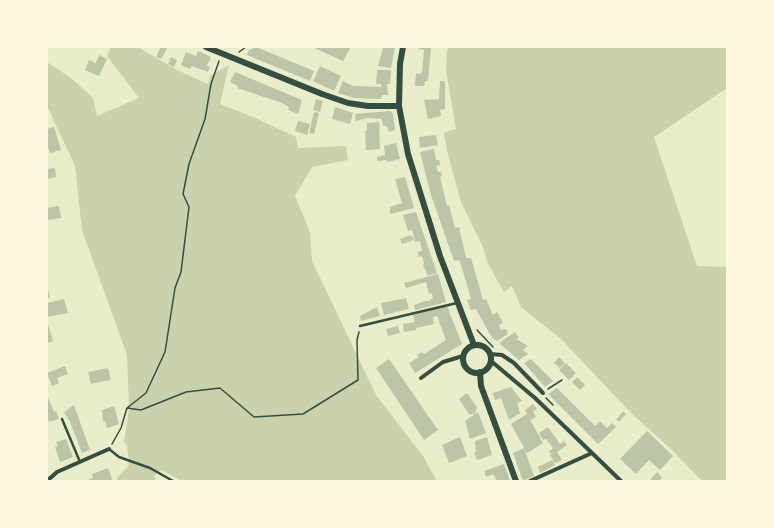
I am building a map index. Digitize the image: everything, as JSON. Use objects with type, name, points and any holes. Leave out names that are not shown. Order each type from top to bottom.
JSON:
[{"type":"street","points":[[206,47],[348,102],[368,106],[399,106]]},
{"type":"street","points":[[403,47],[400,64],[399,106],[408,154],[457,303],[474,345]]},
{"type":"street","points":[[491,354],[491,361],[485,370],[480,372],[471,371],[464,365],[463,356],[467,349],[474,345],[485,348],[491,354],[502,355],[514,363],[543,393]]},
{"type":"street","points":[[421,378],[443,362],[463,356]]},
{"type":"street","points":[[491,361],[536,398],[621,481]]},
{"type":"street","points":[[480,372],[481,386],[516,481]]},
{"type":"street","points":[[47,481],[57,472],[109,449]]},
{"type":"street","points":[[530,481],[592,453]]},
{"type":"lane","points":[[360,326],[457,303]]},
{"type":"lane","points":[[62,419],[80,462]]},
{"type":"lane","points":[[109,449],[119,457],[150,468],[173,481]]},
{"type":"path","points":[[109,449],[121,428],[127,408],[146,393],[165,352],[175,288],[181,272],[189,207],[183,194],[189,164],[205,119],[211,84],[222,54]]},
{"type":"path","points":[[127,408],[141,410],[186,392],[220,388],[254,417],[303,414],[358,380],[357,340],[360,326]]},
{"type":"path","points":[[469,332],[477,330],[502,355]]},
{"type":"path","points":[[543,393],[562,380]]},
{"type":"green space","points":[[111,47],[138,47],[177,70],[208,84],[210,76],[229,65],[220,104],[253,117],[296,137],[298,148],[346,146],[348,160],[312,167],[295,196],[310,232],[312,261],[376,395],[423,456],[437,481],[182,481],[161,470],[154,476],[156,481],[117,481],[117,478],[129,465],[127,445],[124,442],[129,409],[127,355],[82,230],[75,166],[47,106],[47,62],[71,78],[93,98],[97,116],[139,98],[107,56]]},
{"type":"green space","points":[[449,47],[727,47],[727,88],[654,137],[697,266],[727,267],[727,481],[702,481],[671,449],[632,414],[561,339],[521,307],[512,286],[504,292],[488,264],[483,247],[461,202],[447,151],[444,133],[456,129],[446,70],[447,51]]},
{"type":"building","points":[[157,47],[168,47],[161,59],[156,57],[160,48]]},
{"type":"building","points":[[256,47],[314,71],[310,81],[247,55],[249,50]]},
{"type":"building","points":[[312,47],[351,47],[343,61]]},
{"type":"building","points":[[379,47],[395,47],[391,68],[378,66],[383,48]]},
{"type":"building","points":[[418,47],[431,47],[428,81],[425,81],[424,86],[415,86],[416,74],[422,73],[424,50],[419,49]]},
{"type":"building","points":[[198,51],[211,57],[207,66],[210,67],[208,72],[192,66],[190,69],[181,65],[186,52],[196,56]]},
{"type":"building","points":[[99,55],[107,59],[99,76],[85,70],[89,60],[96,63]]},
{"type":"building","points":[[171,57],[177,60],[174,67],[168,64]]},
{"type":"building","points":[[320,66],[341,76],[334,91],[313,81]]},
{"type":"building","points":[[377,70],[391,70],[390,84],[387,84],[388,95],[382,95],[381,99],[354,98],[338,93],[343,81],[353,86],[381,87],[381,84],[376,84]]},
{"type":"building","points":[[235,72],[302,100],[298,114],[288,110],[289,107],[282,103],[237,88],[238,86],[230,82]]},
{"type":"building","points":[[440,81],[445,81],[445,109],[440,110],[441,116],[428,119],[424,100],[439,99]]},
{"type":"building","points":[[316,99],[323,101],[320,112],[313,110]]},
{"type":"building","points":[[335,107],[353,113],[350,124],[332,119]]},
{"type":"building","points":[[390,111],[393,114],[395,130],[389,132],[387,126],[383,126],[382,119],[367,118],[356,121],[355,114]]},
{"type":"building","points":[[314,112],[319,113],[314,134],[309,133]]},
{"type":"building","points":[[298,121],[310,124],[307,135],[295,131]]},
{"type":"building","points":[[379,122],[380,149],[366,150],[365,131],[367,131],[367,123]]},
{"type":"building","points":[[54,127],[61,150],[50,153],[47,144],[47,129]]},
{"type":"building","points":[[436,135],[438,145],[420,148],[419,137]]},
{"type":"building","points":[[396,143],[400,159],[387,162],[387,160],[377,161],[377,157],[385,155],[384,146]]},
{"type":"building","points":[[434,149],[436,160],[439,160],[440,165],[436,166],[438,172],[441,172],[442,176],[440,177],[447,206],[449,205],[455,228],[459,227],[466,258],[471,258],[483,300],[486,299],[493,315],[497,312],[503,323],[499,325],[501,330],[506,329],[508,334],[497,341],[491,336],[476,309],[471,310],[467,300],[471,299],[462,268],[459,260],[454,261],[431,195],[420,152]]},
{"type":"building","points":[[55,168],[56,177],[47,179],[47,169]]},
{"type":"building","points":[[405,177],[414,208],[390,214],[390,207],[402,203],[395,179]]},
{"type":"building","points":[[59,206],[61,218],[47,220],[47,208]]},
{"type":"building","points":[[416,212],[437,273],[428,276],[423,265],[422,256],[418,257],[418,252],[422,251],[420,241],[415,242],[412,230],[408,231],[403,215]]},
{"type":"building","points":[[411,235],[414,240],[402,244],[400,239]]},
{"type":"building","points":[[438,274],[446,302],[431,306],[430,299],[433,299],[432,293],[429,294],[426,282],[406,288],[404,283]]},
{"type":"building","points":[[47,286],[50,298],[47,298]]},
{"type":"building","points":[[406,298],[409,309],[384,315],[381,303]]},
{"type":"building","points":[[64,299],[68,313],[47,317],[47,303]]},
{"type":"building","points":[[425,301],[430,301],[431,306],[415,310],[414,305]]},
{"type":"building","points":[[447,306],[462,344],[415,373],[409,363],[419,357],[417,355],[422,352],[424,354],[446,340],[437,316],[433,317],[434,324],[416,328],[416,330],[404,332],[403,324],[415,322],[413,315]]},
{"type":"building","points":[[377,307],[380,316],[361,321],[360,316]]},
{"type":"building","points":[[48,324],[53,341],[47,343],[47,325]]},
{"type":"building","points":[[398,326],[400,333],[388,336],[386,329]]},
{"type":"building","points":[[515,332],[519,338],[516,339],[528,346],[523,350],[528,354],[519,360],[499,343]]},
{"type":"building","points":[[559,357],[565,363],[560,368],[554,363]]},
{"type":"building","points":[[389,359],[438,430],[424,440],[376,368]]},
{"type":"building","points":[[531,359],[553,381],[545,387],[524,363]]},
{"type":"building","points":[[566,363],[576,373],[569,380],[559,370]]},
{"type":"building","points":[[65,366],[68,374],[57,378],[59,383],[52,386],[47,373]]},
{"type":"building","points":[[108,368],[111,380],[91,384],[88,372]]},
{"type":"building","points":[[577,377],[585,385],[580,390],[572,382]]},
{"type":"building","points":[[511,387],[522,401],[517,403],[520,413],[509,420],[501,398],[495,400],[493,393]]},
{"type":"building","points":[[557,388],[595,426],[600,421],[607,428],[612,423],[616,427],[598,444],[548,394]]},
{"type":"building","points":[[467,393],[477,407],[475,414],[469,414],[459,399]]},
{"type":"building","points":[[47,395],[54,412],[56,411],[59,419],[49,422],[47,416]]},
{"type":"building","points":[[533,404],[537,409],[533,411],[536,417],[530,420],[543,443],[527,453],[511,424],[527,414],[525,410]]},
{"type":"building","points":[[74,405],[90,450],[82,453],[70,422],[64,412]]},
{"type":"building","points":[[114,406],[119,424],[107,428],[105,421],[103,421],[102,410]]},
{"type":"building","points":[[623,411],[626,414],[619,422],[616,420]]},
{"type":"building","points":[[478,412],[486,433],[470,439],[465,421]]},
{"type":"building","points":[[548,427],[560,444],[564,441],[567,445],[557,452],[562,460],[555,463],[550,455],[555,451],[550,454],[549,452],[553,448],[546,439],[543,440],[539,433]]},
{"type":"building","points":[[647,431],[673,456],[660,470],[649,460],[636,474],[620,459]]},
{"type":"building","points":[[460,437],[467,456],[449,463],[442,445]]},
{"type":"building","points":[[487,437],[492,455],[477,460],[474,453],[476,452],[475,441]]},
{"type":"building","points":[[66,439],[73,457],[60,462],[55,447],[58,446],[56,442]]},
{"type":"building","points":[[524,448],[534,476],[523,481],[513,453]]},
{"type":"building","points":[[552,460],[555,465],[540,473],[538,467]]},
{"type":"building","points":[[504,464],[510,481],[497,481],[493,474],[486,477],[484,471]]},
{"type":"building","points":[[108,468],[112,479],[110,481],[90,481],[89,479],[93,478],[92,474]]},
{"type":"building","points":[[657,472],[662,478],[659,481],[649,481]]}]
